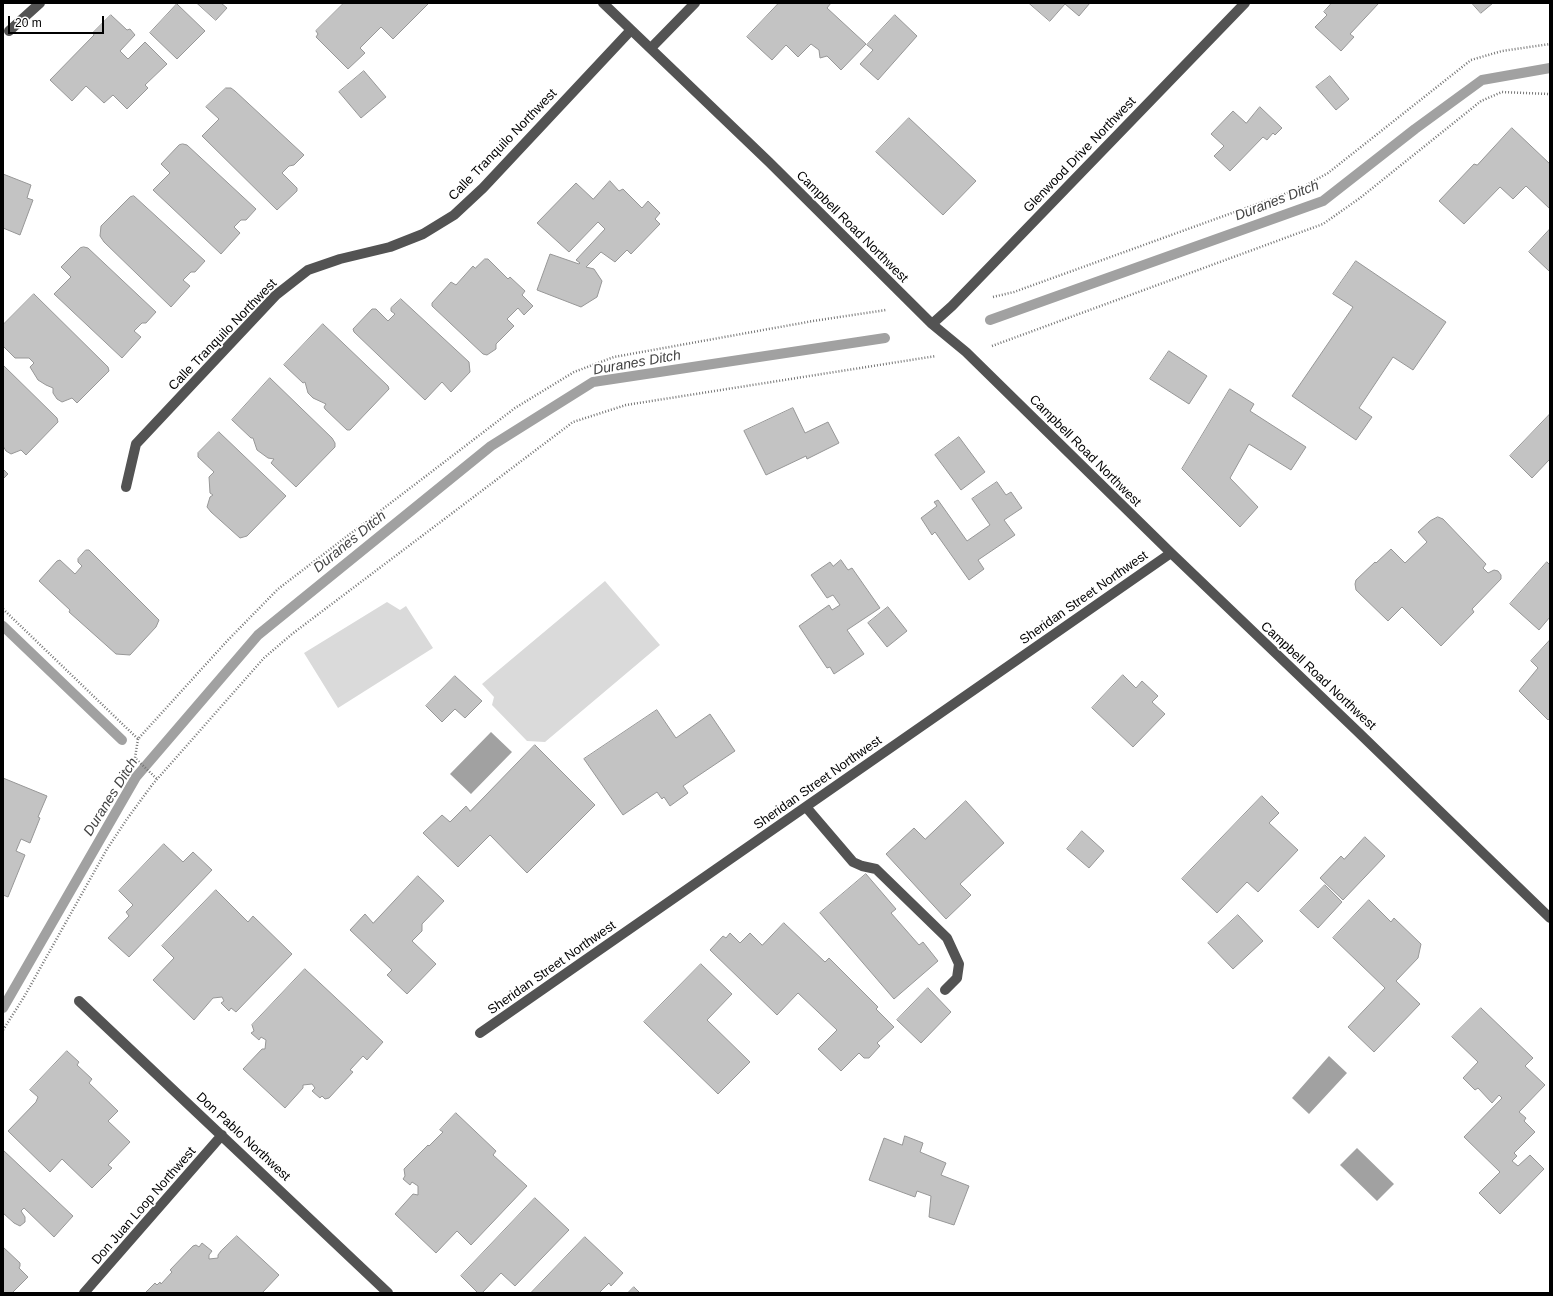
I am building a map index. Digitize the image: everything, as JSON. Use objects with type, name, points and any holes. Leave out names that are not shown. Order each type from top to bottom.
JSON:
[{"type":"street","points":[[9,31],[40,3]]},
{"type":"street","name":"Campbell Road Northwest","points":[[603,3],[763,157],[932,324],[966,352],[1171,553],[1550,918]]},
{"type":"street","points":[[651,48],[695,3]]},
{"type":"street","name":"Glenwood Drive Northwest","points":[[932,324],[952,306],[1245,3]]},
{"type":"street","name":"Calle Tranquilo Northwest","points":[[126,487],[136,444],[276,295],[308,270],[340,259],[390,247],[423,234],[454,215],[483,188],[631,30]]},
{"type":"street","name":"Sheridan Street Northwest","points":[[480,1033],[1171,553]]},
{"type":"street","points":[[806,807],[853,862],[862,866],[876,869],[947,938],[959,964],[957,978],[945,990]]},
{"type":"street","name":"Don Pablo Northwest","points":[[79,1001],[388,1293]]},
{"type":"street","name":"Don Juan Loop Northwest","points":[[84,1293],[222,1135]]},
{"type":"path","points":[[990,297],[1021,289],[1301,188],[1328,173],[1471,60],[1502,51],[1550,44]]},
{"type":"path","points":[[3,1030],[24,997],[107,849],[127,819],[158,779],[264,658],[292,634],[573,422],[626,405],[966,352],[999,344],[1322,224],[1360,198],[1481,101],[1502,92],[1550,94]]},
{"type":"path","points":[[158,779],[135,758],[138,740],[227,641],[278,589],[515,408],[574,372],[614,357],[813,321],[914,306]]},
{"type":"path","points":[[3,610],[138,740]]},
{"type":"shaded area","points":[[605,581],[660,645],[545,742],[527,741],[492,705],[494,697],[482,684]]},
{"type":"shaded area","points":[[387,602],[400,610],[406,606],[433,648],[338,708],[304,653]]},
{"type":"shaded area","points":[[491,732],[512,752],[471,794],[450,774]]},
{"type":"shaded area","points":[[1329,1056],[1347,1073],[1309,1114],[1292,1098]]},
{"type":"shaded area","points":[[1357,1148],[1394,1184],[1377,1201],[1340,1165]]},
{"type":"building","points":[[197,3],[221,3],[227,8],[216,20]]},
{"type":"building","points":[[344,3],[429,3],[393,39],[381,27],[360,48],[365,53],[348,69],[316,37],[318,34],[316,31]]},
{"type":"building","points":[[779,3],[831,3],[827,8],[866,44],[841,70],[827,56],[820,58],[819,50],[811,44],[798,57],[786,45],[772,60],[747,37]]},
{"type":"building","points":[[1029,3],[1090,3],[1079,16],[1065,4],[1050,21]]},
{"type":"building","points":[[1332,3],[1379,3],[1350,34],[1354,37],[1341,51],[1315,27],[1327,15],[1324,12]]},
{"type":"building","points":[[1472,3],[1493,3],[1481,13]]},
{"type":"building","points":[[177,4],[205,31],[177,59],[150,33]]},
{"type":"building","points":[[111,15],[127,30],[130,29],[135,35],[120,51],[128,59],[145,42],[167,64],[145,85],[148,88],[127,109],[113,95],[104,103],[86,86],[72,101],[50,80],[94,35],[93,33]]},
{"type":"building","points":[[895,15],[917,36],[878,80],[860,64],[873,50],[867,45]]},
{"type":"building","points":[[364,71],[386,97],[361,118],[339,92]]},
{"type":"building","points":[[1330,76],[1349,99],[1336,110],[1316,87]]},
{"type":"building","points":[[226,88],[231,88],[235,91],[304,155],[294,165],[289,166],[282,173],[297,188],[297,191],[277,210],[202,136],[219,119],[206,107]]},
{"type":"building","points":[[1260,107],[1282,128],[1275,135],[1273,133],[1267,140],[1263,137],[1230,171],[1214,156],[1224,146],[1211,134],[1233,111],[1246,123]]},
{"type":"building","points":[[909,118],[976,181],[943,215],[876,152]]},
{"type":"building","points":[[1512,128],[1550,164],[1550,209],[1526,186],[1513,199],[1500,187],[1464,224],[1439,201],[1474,164],[1477,165]]},
{"type":"building","points":[[179,145],[187,145],[256,209],[246,220],[241,220],[234,227],[240,233],[221,254],[153,190],[170,173],[161,164]]},
{"type":"building","points":[[3,174],[31,185],[27,198],[33,200],[20,235],[3,228]]},
{"type":"building","points":[[610,181],[619,191],[623,189],[642,208],[648,201],[660,213],[655,219],[660,224],[631,254],[627,250],[615,262],[601,252],[586,267],[594,269],[602,281],[597,297],[581,307],[537,290],[550,254],[579,264],[580,263],[576,260],[605,229],[598,222],[569,252],[537,223],[576,183],[593,199]]},
{"type":"building","points":[[134,196],[205,261],[195,272],[191,272],[183,280],[190,286],[171,307],[104,242],[100,236],[101,226],[130,197]]},
{"type":"building","points":[[1550,229],[1550,270],[1549,271],[1529,252]]},
{"type":"building","points":[[80,248],[88,248],[156,312],[146,323],[142,323],[134,331],[141,337],[122,358],[54,294],[71,277],[61,267]]},
{"type":"building","points":[[485,259],[488,259],[508,279],[510,277],[525,291],[522,295],[533,306],[524,315],[518,308],[507,319],[514,326],[496,344],[496,349],[487,355],[483,354],[432,306],[432,303],[451,282],[456,285],[473,266],[475,268]]},
{"type":"building","points":[[1356,261],[1446,322],[1413,370],[1393,357],[1359,408],[1372,417],[1356,440],[1292,396],[1353,307],[1333,294]]},
{"type":"building","points":[[34,294],[108,367],[109,371],[77,403],[72,398],[62,402],[57,399],[53,393],[53,388],[38,380],[30,367],[34,363],[29,358],[15,358],[3,346],[3,325]]},
{"type":"building","points":[[401,299],[469,362],[470,372],[451,392],[442,382],[425,400],[354,332],[353,329],[372,309],[376,309],[388,321],[395,314],[391,311],[391,308]]},
{"type":"building","points":[[323,324],[388,386],[389,389],[350,430],[347,430],[325,409],[324,407],[326,404],[313,398],[308,393],[305,382],[303,383],[284,365]]},
{"type":"building","points":[[1169,351],[1207,376],[1189,404],[1150,379]]},
{"type":"building","points":[[3,365],[57,418],[58,422],[26,455],[21,450],[11,454],[6,451],[3,446]]},
{"type":"building","points":[[270,378],[332,438],[335,443],[335,447],[296,487],[271,463],[274,459],[268,458],[257,450],[253,438],[251,438],[232,420]]},
{"type":"building","points":[[1230,389],[1254,404],[1250,411],[1306,447],[1291,470],[1249,444],[1230,478],[1258,507],[1240,527],[1182,469]]},
{"type":"building","points":[[793,408],[805,433],[828,422],[839,443],[807,459],[806,456],[766,475],[744,431]]},
{"type":"building","points":[[1550,414],[1550,460],[1532,478],[1510,456]]},
{"type":"building","points":[[219,432],[286,496],[247,536],[240,538],[207,507],[210,497],[213,495],[210,493],[209,477],[214,472],[198,457],[198,453]]},
{"type":"building","points":[[959,437],[985,472],[961,490],[935,455]]},
{"type":"building","points":[[3,469],[8,474],[3,479]]},
{"type":"building","points":[[997,482],[1006,495],[1011,492],[1022,508],[1004,520],[1015,535],[978,560],[984,569],[969,580],[935,532],[932,535],[921,518],[937,506],[934,502],[938,500],[967,541],[990,525],[972,499]]},
{"type":"building","points":[[1438,517],[1443,519],[1486,564],[1483,568],[1488,573],[1494,570],[1498,571],[1501,575],[1501,579],[1472,609],[1474,612],[1441,646],[1402,607],[1388,621],[1356,590],[1355,584],[1356,580],[1391,549],[1405,563],[1427,542],[1418,532],[1430,521]]},
{"type":"building","points":[[86,550],[89,550],[159,620],[156,627],[130,655],[116,654],[69,612],[70,610],[39,581],[57,561],[60,560],[75,574],[82,566],[78,562],[78,559]]},
{"type":"building","points":[[841,560],[848,570],[852,568],[880,608],[847,630],[864,654],[834,674],[830,667],[827,668],[799,626],[829,605],[832,610],[840,605],[833,595],[827,598],[811,575],[830,562],[833,566]]},
{"type":"building","points":[[1547,562],[1550,565],[1550,617],[1539,630],[1510,604]]},
{"type":"building","points":[[888,607],[907,631],[887,647],[868,623]]},
{"type":"building","points":[[1550,640],[1550,718],[1548,720],[1519,691],[1538,668],[1531,661]]},
{"type":"building","points":[[1123,675],[1136,688],[1142,681],[1158,696],[1152,702],[1165,714],[1133,747],[1092,708]]},
{"type":"building","points":[[455,676],[482,701],[465,718],[455,709],[442,722],[426,706]]},
{"type":"building","points":[[657,710],[676,738],[710,714],[735,751],[683,786],[688,793],[670,806],[664,797],[662,799],[657,792],[623,815],[584,759]]},
{"type":"building","points":[[535,745],[595,805],[527,873],[490,835],[458,867],[423,833],[442,815],[450,822],[466,806],[470,811]]},
{"type":"building","points":[[3,778],[47,796],[38,817],[40,818],[30,843],[21,839],[16,851],[25,855],[8,897],[3,895]]},
{"type":"building","points":[[1262,796],[1279,813],[1269,823],[1298,850],[1258,892],[1247,882],[1217,913],[1182,879]]},
{"type":"building","points":[[966,801],[1004,843],[960,884],[971,895],[946,919],[886,854],[914,828],[925,839]]},
{"type":"building","points":[[1082,831],[1104,851],[1089,868],[1067,849]]},
{"type":"building","points":[[1365,837],[1385,856],[1343,900],[1320,878],[1341,856],[1344,859]]},
{"type":"building","points":[[164,844],[183,862],[193,852],[212,870],[129,957],[108,938],[129,916],[126,912],[133,905],[119,891]]},
{"type":"building","points":[[866,874],[896,909],[891,913],[919,945],[923,942],[938,961],[894,999],[820,913]]},
{"type":"building","points":[[418,876],[444,901],[422,924],[422,931],[412,941],[436,964],[407,994],[387,975],[392,970],[350,930],[365,914],[373,923]]},
{"type":"building","points":[[1325,885],[1342,902],[1318,928],[1300,911]]},
{"type":"building","points":[[216,890],[248,922],[253,916],[292,954],[236,1012],[231,1008],[229,1011],[221,1003],[224,1001],[222,997],[213,998],[194,1020],[153,980],[174,958],[162,946]]},
{"type":"building","points":[[1369,900],[1391,922],[1394,918],[1421,944],[1418,958],[1396,981],[1420,1004],[1374,1052],[1348,1027],[1385,988],[1333,938]]},
{"type":"building","points":[[1238,915],[1263,941],[1233,969],[1208,943]]},
{"type":"building","points":[[784,923],[825,962],[829,958],[878,1007],[876,1009],[894,1027],[877,1043],[880,1046],[869,1058],[864,1058],[859,1053],[841,1071],[818,1049],[837,1030],[798,993],[777,1015],[710,950],[723,936],[726,938],[730,933],[740,943],[750,933],[762,945]]},
{"type":"building","points":[[701,964],[732,994],[707,1020],[750,1062],[718,1094],[644,1022]]},
{"type":"building","points":[[305,969],[383,1042],[367,1060],[363,1056],[350,1070],[353,1072],[329,1098],[325,1099],[322,1096],[320,1098],[312,1091],[315,1088],[312,1084],[303,1085],[303,1088],[285,1108],[243,1069],[262,1049],[265,1049],[266,1040],[261,1037],[259,1040],[251,1033],[254,1031],[252,1025]]},
{"type":"building","points":[[928,988],[951,1012],[921,1043],[897,1020]]},
{"type":"building","points":[[1481,1008],[1533,1058],[1525,1066],[1545,1085],[1519,1112],[1526,1118],[1524,1121],[1535,1132],[1514,1153],[1517,1156],[1512,1161],[1518,1166],[1530,1155],[1544,1169],[1500,1214],[1479,1193],[1500,1172],[1464,1137],[1502,1098],[1499,1095],[1492,1103],[1478,1088],[1475,1090],[1463,1078],[1478,1062],[1452,1037]]},
{"type":"building","points":[[67,1051],[79,1062],[77,1065],[92,1079],[89,1083],[118,1111],[108,1121],[130,1142],[108,1165],[112,1168],[92,1188],[62,1159],[50,1172],[8,1131],[36,1102],[38,1097],[30,1090]]},
{"type":"building","points":[[456,1113],[496,1151],[493,1155],[527,1186],[471,1245],[457,1231],[436,1253],[395,1214],[413,1194],[418,1195],[418,1186],[412,1182],[410,1185],[403,1179],[405,1176],[404,1169],[443,1132],[440,1130]]},
{"type":"building","points":[[905,1136],[923,1143],[920,1152],[946,1163],[941,1175],[969,1186],[954,1225],[929,1217],[931,1196],[917,1191],[915,1197],[869,1180],[884,1138],[902,1145]]},
{"type":"building","points":[[3,1150],[73,1216],[54,1237],[24,1208],[21,1211],[25,1217],[25,1222],[20,1226],[14,1223],[3,1213]]},
{"type":"building","points":[[535,1198],[569,1230],[515,1286],[501,1273],[482,1293],[478,1293],[461,1276]]},
{"type":"building","points":[[237,1236],[279,1275],[262,1293],[145,1293],[155,1283],[157,1285],[160,1282],[161,1284],[172,1272],[170,1270],[193,1246],[196,1245],[199,1247],[202,1243],[212,1251],[209,1255],[209,1259],[218,1258],[221,1251]]},
{"type":"building","points":[[585,1237],[623,1273],[611,1286],[609,1283],[599,1293],[531,1293]]},
{"type":"building","points":[[3,1247],[20,1263],[19,1268],[28,1277],[12,1293],[3,1293]]},
{"type":"building","points":[[634,1287],[640,1293],[628,1293]]},
{"type":"waterway","name":"Duranes Ditch","points":[[990,320],[1323,201],[1415,129],[1482,80],[1550,68]]},
{"type":"waterway","name":"Duranes Ditch","points":[[3,1008],[136,777],[258,635],[491,446],[593,382],[885,338]]},
{"type":"waterway","points":[[3,626],[122,740]]}]
